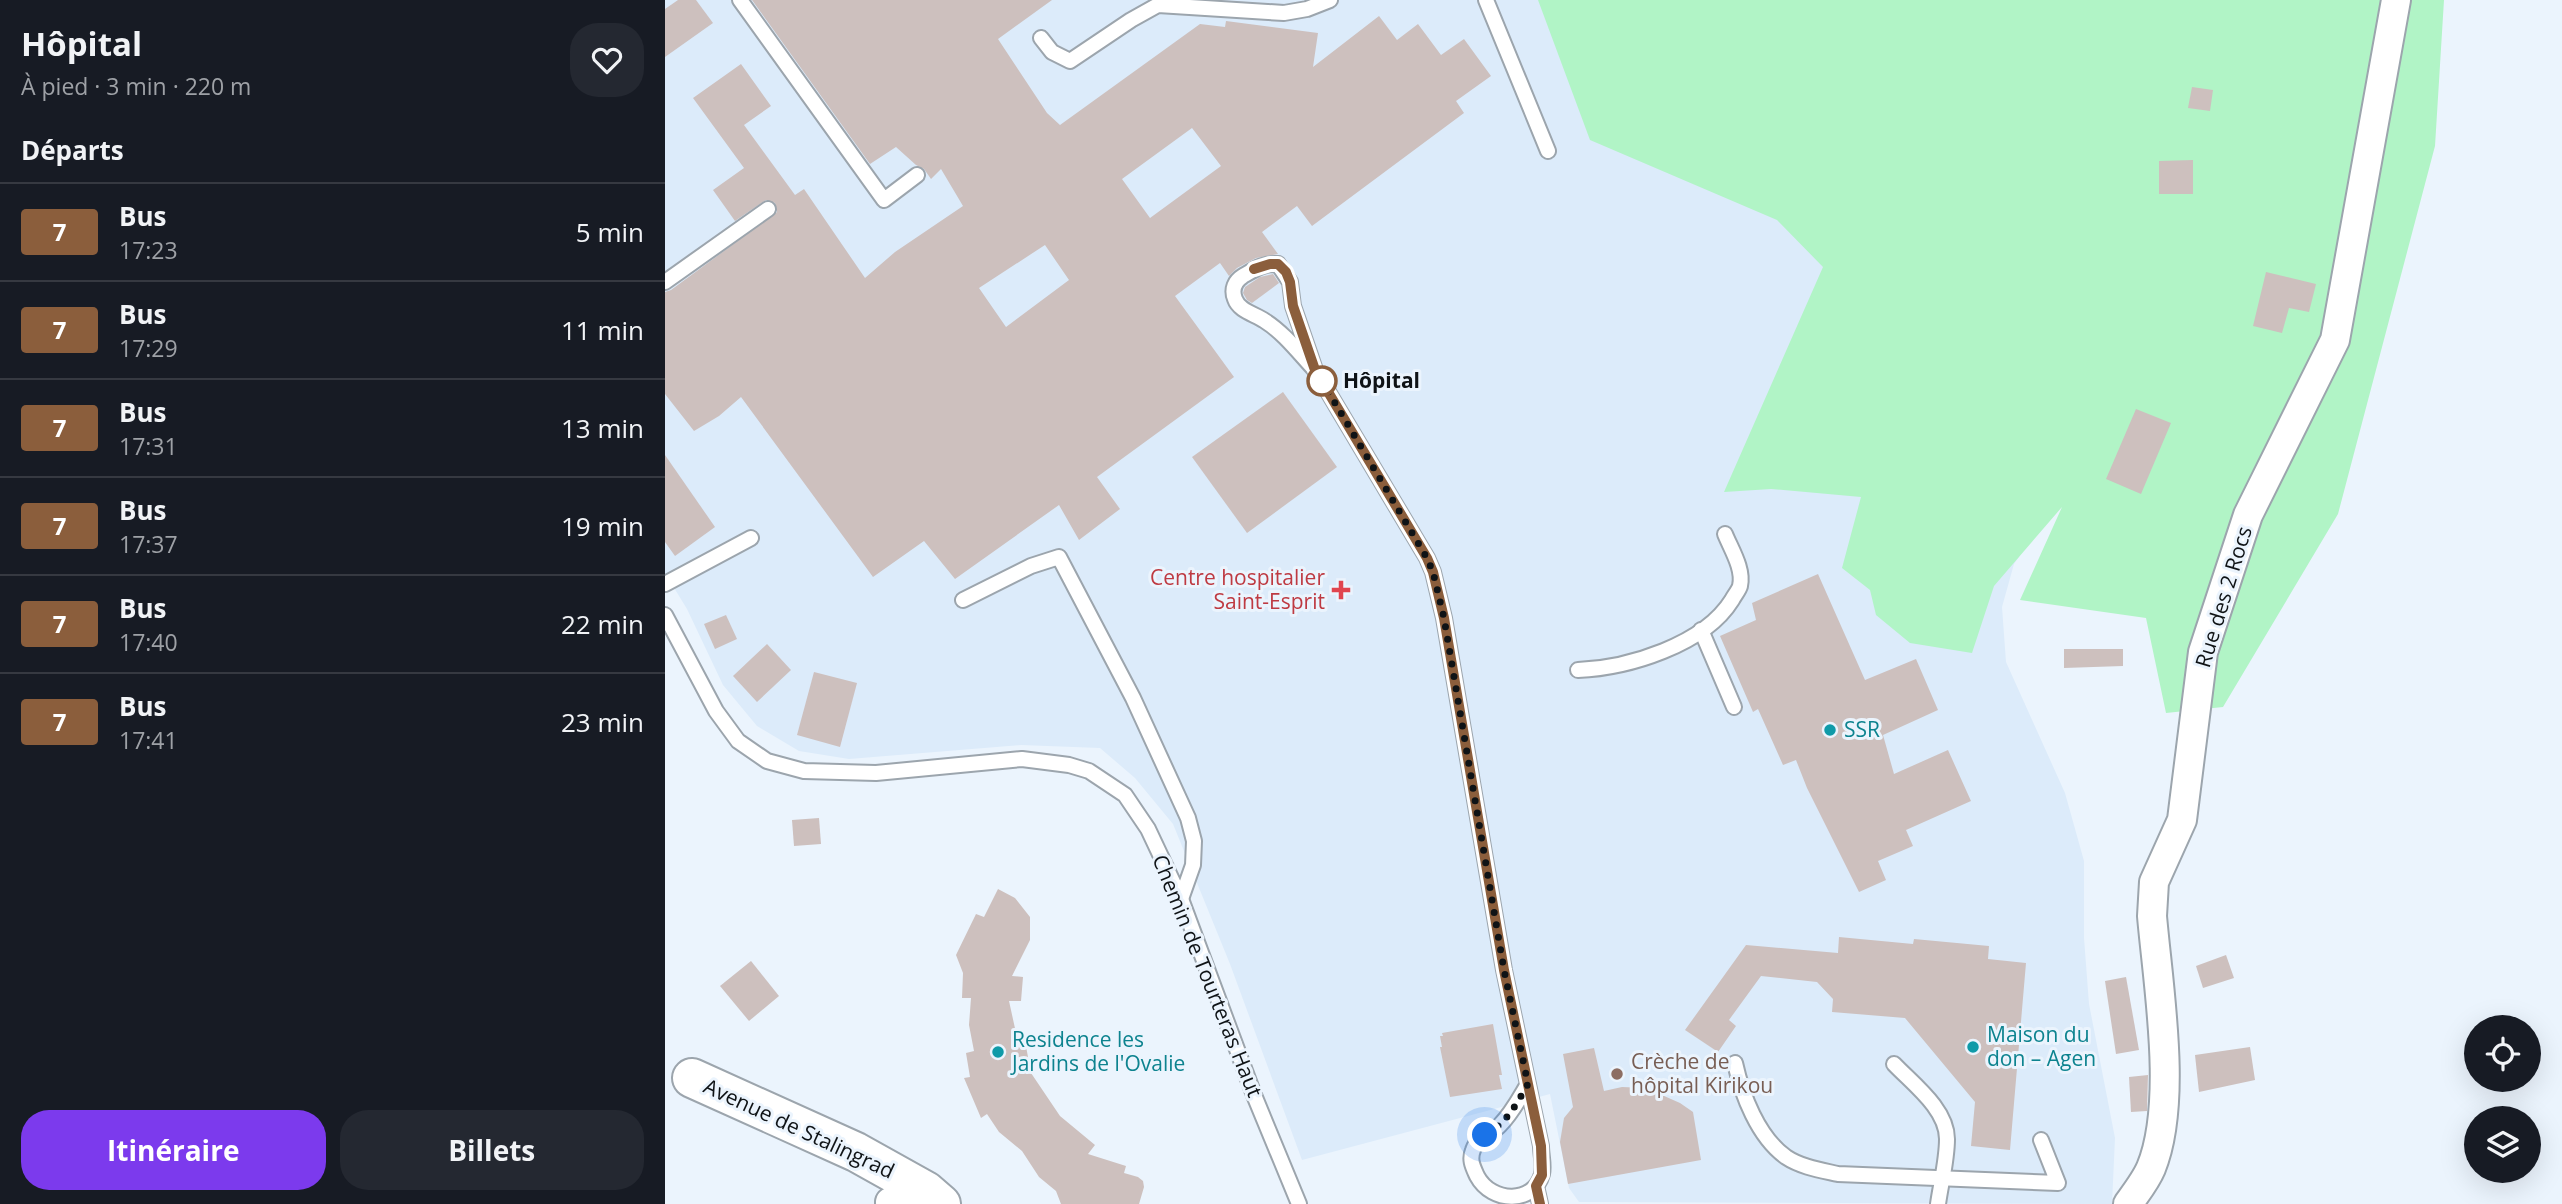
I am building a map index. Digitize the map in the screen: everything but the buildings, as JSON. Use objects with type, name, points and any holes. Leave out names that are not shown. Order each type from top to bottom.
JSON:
[{"type":"main road","name":"Avenue de Stalingrad","points":[[678,1069],[900,1203]]},
{"type":"main road","name":"Avenue de Stalingrad","points":[[678,1069],[856,1152],[926,1192],[941,1204]]},
{"type":"street","name":"Rue des 2 Rocs","points":[[2128,1204],[2151,1167],[2162,1123],[2164,1053],[2152,893],[2154,882],[2182,820],[2203,652],[2248,515],[2336,340],[2396,0]]},
{"type":"lane","points":[[740,0],[884,200],[917,175]]},
{"type":"lane","points":[[1041,38],[1052,52],[1070,61],[1158,5],[1284,13],[1307,9],[1330,0]]},
{"type":"lane","points":[[1486,0],[1548,151]]},
{"type":"lane","points":[[665,282],[768,209]]},
{"type":"lane","points":[[1315,370],[1277,331],[1240,307],[1234,299],[1233,290],[1238,279],[1254,269],[1270,264],[1278,264],[1286,272],[1293,306],[1315,370],[1403,516],[1433,572],[1444,618],[1504,970],[1528,1084],[1543,1166],[1536,1186],[1523,1196],[1514,1199],[1487,1199],[1471,1164],[1471,1155],[1476,1143],[1498,1128],[1512,1111],[1528,1084]]},
{"type":"lane","points":[[1578,670],[1597,669],[1638,660],[1679,644],[1727,608],[1740,586],[1740,570],[1725,534]]},
{"type":"lane","points":[[665,583],[751,538]]},
{"type":"lane","points":[[963,600],[1031,566],[1059,557],[1133,698],[1188,818],[1194,841],[1192,865],[1181,900]]},
{"type":"lane","name":"Chemin de Tourteras Haut","points":[[665,615],[716,711],[738,741],[767,761],[804,771],[876,773],[1022,759],[1069,765],[1089,771],[1125,795],[1148,829],[1181,900],[1254,1095],[1299,1204]]},
{"type":"lane","points":[[1701,630],[1734,707]]},
{"type":"lane","points":[[1735,1063],[1738,1078],[1757,1122],[1769,1140],[1786,1157],[1807,1167],[1838,1174],[2058,1183],[2041,1140]]},
{"type":"lane","points":[[1894,1064],[1935,1107],[1945,1125],[1948,1137],[1938,1204]]},
{"type":"lane","points":[[1536,1186],[1540,1204]]},
{"type":"shaded area","name":"Centre hospitalier Saint-Esprit","points":[[665,0],[1661,0],[2129,143],[2114,419],[2014,564],[2002,607],[2006,662],[2065,793],[2084,861],[2084,938],[2089,1004],[2115,1138],[2112,1204],[1579,1202],[1569,1188],[1550,1094],[1302,1160],[1230,964],[1173,824],[1135,778],[1100,748],[1021,745],[849,759],[799,751],[757,726],[723,685],[687,609],[665,573]]},
{"type":"green space","points":[[1538,0],[2444,0],[2435,146],[2338,514],[2223,707],[2166,713],[2146,618],[2020,600],[2062,507],[1994,586],[1972,653],[1910,643],[1876,615],[1870,590],[1842,568],[1861,497],[1771,489],[1724,492],[1823,267],[1777,220],[1590,140]]},
{"type":"bus line","name":"7","points":[[1254,269],[1278,264],[1286,272],[1293,306],[1315,370],[1403,516],[1433,572],[1444,618],[1504,970],[1541,1146],[1542,1175],[1536,1186],[1540,1204]]},
{"type":"place","name":"Hôpital","points":[[1322,381]]},
{"type":"place","name":"Centre hospitalier Saint-Esprit","points":[[1341,590]]},
{"type":"place","name":"SSR","points":[[1830,730]]},
{"type":"place","name":"Maison du don – Agen","points":[[1973,1047]]},
{"type":"place","name":"Residence les Jardins de l'Ovalie","points":[[998,1052]]},
{"type":"place","name":"Crèche de hôpital Kirikou","points":[[1617,1074]]},
{"type":"route","points":[[1322,381],[1427,558],[1444,618],[1504,970],[1528,1084],[1498,1128],[1485,1135]]}]
